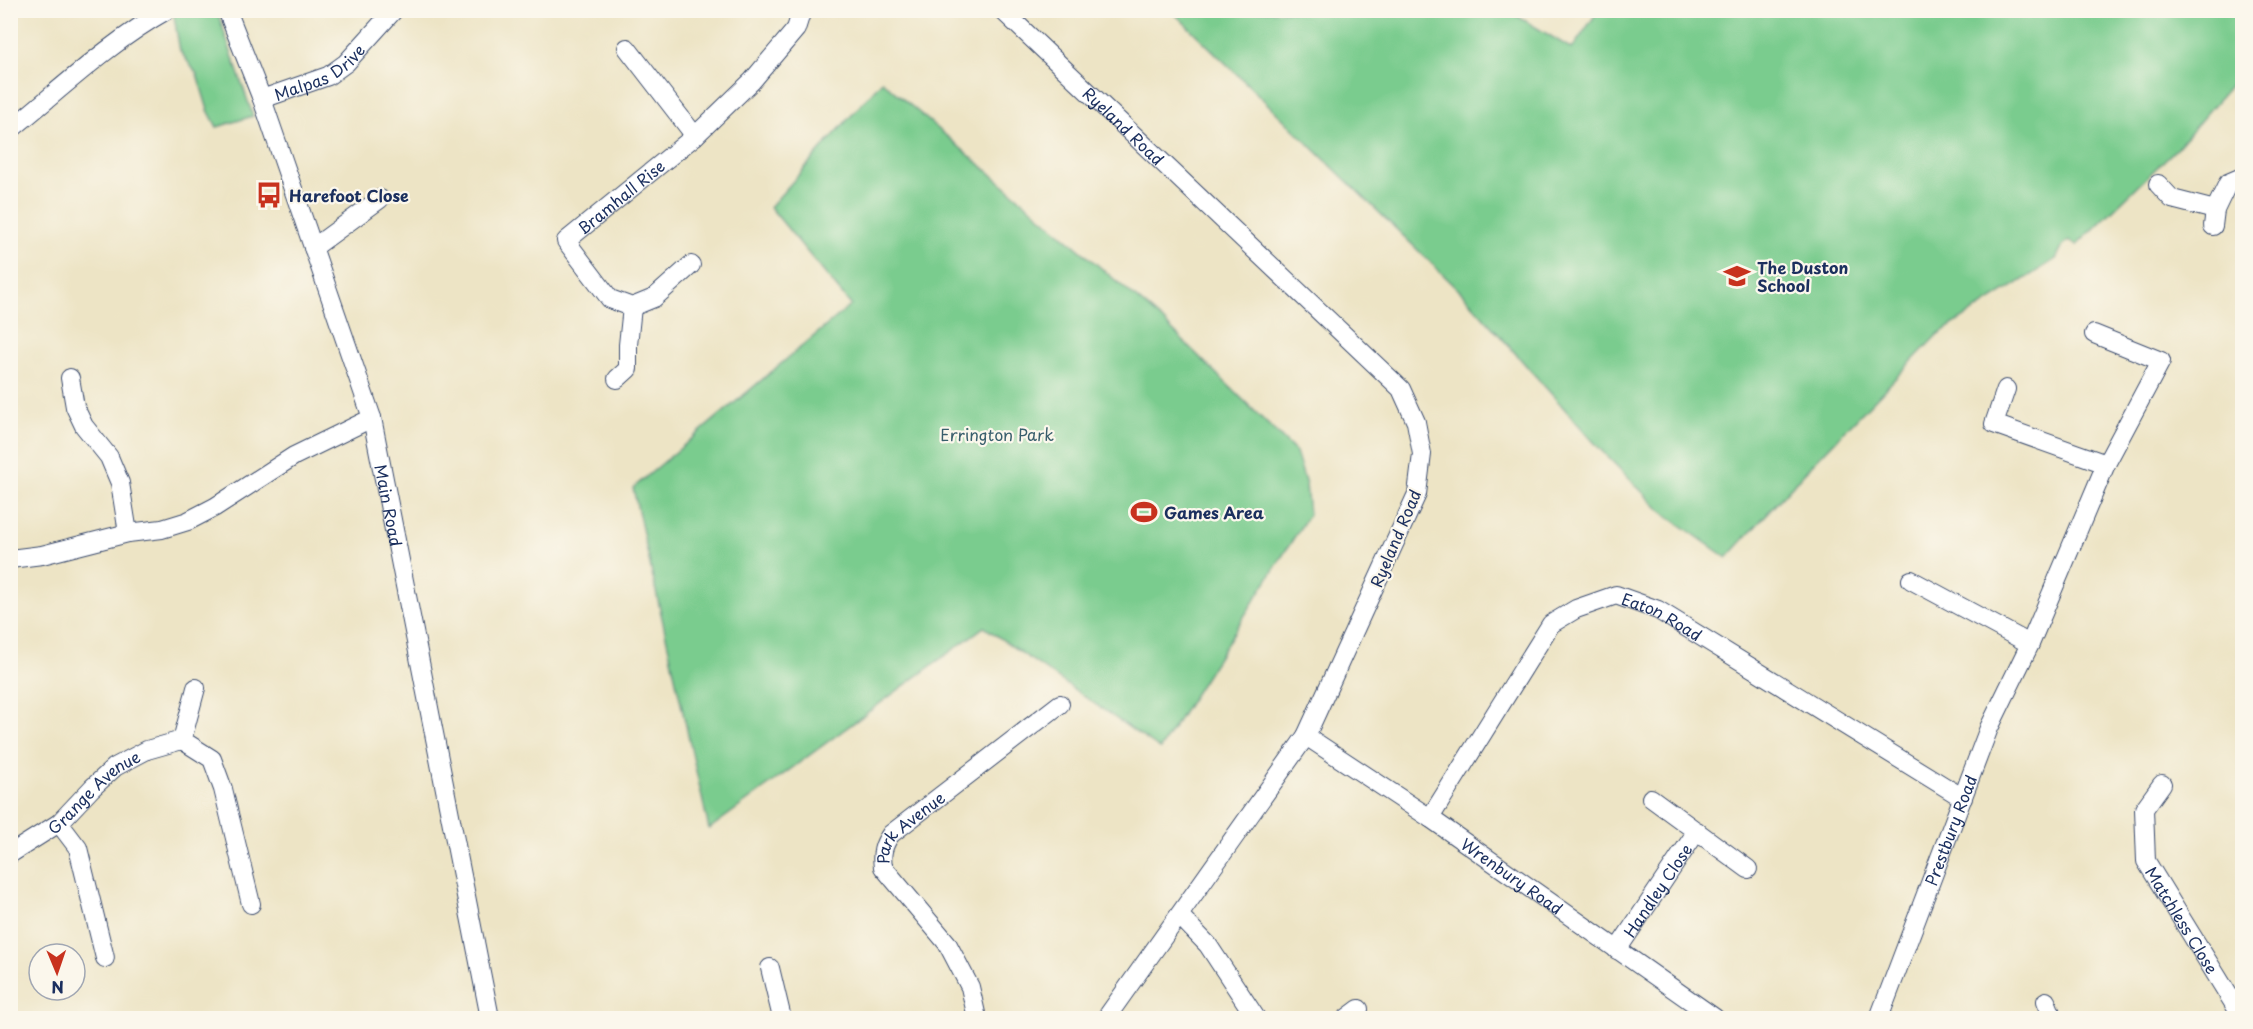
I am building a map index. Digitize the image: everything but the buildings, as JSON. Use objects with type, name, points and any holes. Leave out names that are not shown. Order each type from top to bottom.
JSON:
[{"type":"street","points":[[10,130],[119,41],[167,10]]},
{"type":"street","name":"Main Road","points":[[227,10],[262,99],[372,418],[490,1018]]},
{"type":"street","name":"Malpas Drive","points":[[262,99],[328,76],[346,63],[394,10]]},
{"type":"street","name":"Bramhall Rise","points":[[632,307],[610,299],[566,241],[695,136],[752,81],[796,29],[801,10]]},
{"type":"street","name":"Ryeland Road","points":[[1002,10],[1401,389],[1416,422],[1422,454],[1417,494],[1306,736],[1106,1018]]},
{"type":"street","points":[[627,48],[695,136]]},
{"type":"street","points":[[2158,184],[2172,199],[2214,218],[2228,183],[2242,177]]},
{"type":"street","points":[[313,248],[380,199]]},
{"type":"street","points":[[617,379],[628,369],[632,307],[654,298],[691,265]]},
{"type":"street","name":"Prestbury Road","points":[[1879,1018],[1989,728],[2030,644],[2106,464],[2168,363],[2094,334]]},
{"type":"street","points":[[70,378],[75,407],[84,426],[109,457],[120,483],[128,533]]},
{"type":"street","points":[[2006,389],[1992,432],[2106,464]]},
{"type":"street","points":[[10,559],[42,555],[128,533],[162,529],[188,521],[215,507],[294,456],[372,418]]},
{"type":"street","points":[[1911,580],[2030,644]]},
{"type":"street","name":"Eaton Road","points":[[1430,818],[1551,624],[1576,609],[1616,596],[1658,610],[1963,798]]},
{"type":"street","points":[[196,688],[182,740],[212,759],[223,789],[251,904]]},
{"type":"street","name":"Park Avenue","points":[[977,1018],[970,987],[947,943],[883,867],[884,845],[891,834],[1060,704]]},
{"type":"street","name":"Wrenbury Road","points":[[1306,736],[1430,818],[1715,1018]]},
{"type":"street","name":"Grange Avenue","points":[[10,854],[59,823],[115,767],[147,750],[182,740]]},
{"type":"street","name":"Matchless Close","points":[[2162,784],[2144,809],[2146,861],[2242,1017]]},
{"type":"street","name":"Handley Close","points":[[1651,798],[1748,869]]},
{"type":"street","points":[[59,823],[78,848],[105,958]]},
{"type":"street","name":"Handley Close","points":[[1617,950],[1697,831]]},
{"type":"street","points":[[1180,916],[1208,945],[1256,1018]]},
{"type":"street","points":[[770,968],[782,1018]]},
{"type":"street","points":[[2046,1001],[2053,1018]]},
{"type":"green space","points":[[173,11],[217,11],[253,116],[217,127],[208,110],[197,74],[180,51]]},
{"type":"green space","name":"The Duston School","points":[[1172,11],[1509,11],[1572,49],[1598,11],[2242,11],[2242,72],[2177,148],[2077,245],[2069,241],[2063,245],[2056,259],[1938,334],[1803,474],[1727,558],[1661,511],[1600,449],[1463,294]]},
{"type":"green space","name":"Errington Park","points":[[882,81],[1162,320],[1296,452],[1306,485],[1309,514],[1160,749],[984,627],[709,829],[633,488],[851,305],[770,207]]},
{"type":"place","name":"Harefoot Close","points":[[269,195]]},
{"type":"place","name":"The Duston School","points":[[1737,276]]},
{"type":"place","name":"Games Area","points":[[1144,512]]}]
